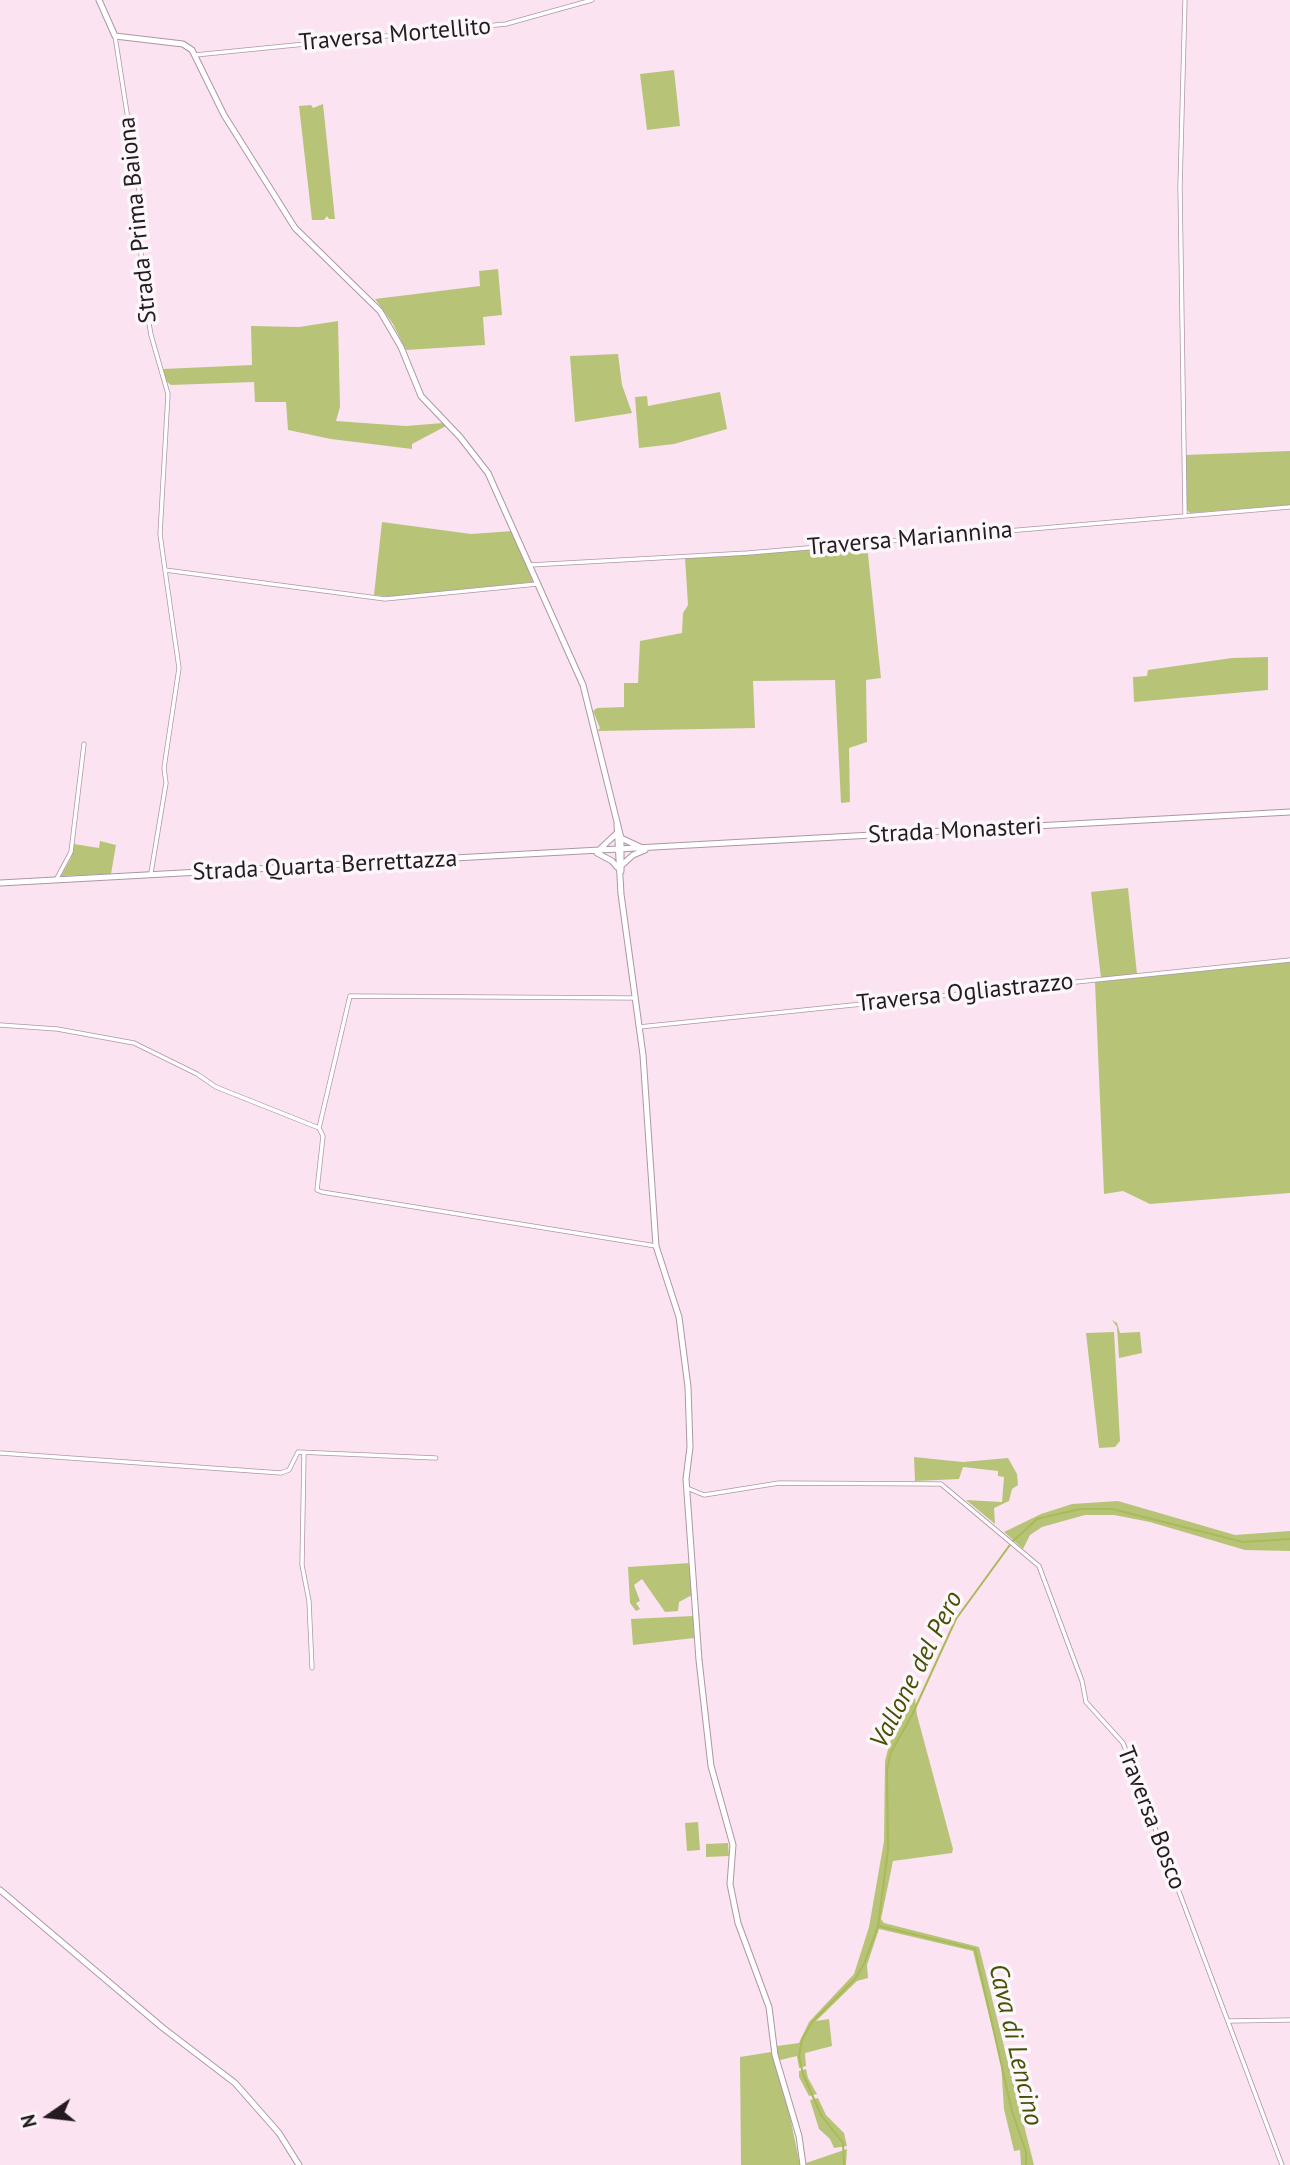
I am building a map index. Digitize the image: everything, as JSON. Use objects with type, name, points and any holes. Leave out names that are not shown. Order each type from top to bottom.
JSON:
[{"type":"street","points":[[99,0],[115,36],[183,44],[195,55],[225,116],[295,228],[380,311],[401,347],[421,396],[460,436],[488,473],[583,685],[619,836],[621,879],[639,1027],[656,1246],[682,1334],[688,1387],[688,1505],[711,1766],[733,1845],[732,1890],[744,1943],[769,2007],[775,2055],[796,2124],[803,2165]]},
{"type":"street","name":"Traversa Mortellito","points":[[195,55],[506,24],[592,0]]},
{"type":"street","points":[[1185,0],[1180,187],[1185,515]]},
{"type":"street","name":"Strada Prima Baiona","points":[[115,36],[139,190],[142,283],[151,335],[168,394],[160,534],[179,668],[164,768],[166,783],[151,876]]},
{"type":"street","name":"Traversa Mariannina","points":[[530,565],[748,553],[1290,507]]},
{"type":"street","points":[[165,570],[385,599],[539,584]]},
{"type":"street","points":[[55,880],[71,852],[84,744]]},
{"type":"street","name":"Strada Monasteri","points":[[620,850],[1290,812]]},
{"type":"street","points":[[619,836],[632,845],[650,848]]},
{"type":"street","points":[[594,852],[619,836]]},
{"type":"street","points":[[620,867],[633,855],[650,848]]},
{"type":"street","name":"Strada Quarta Berrettazza","points":[[0,883],[620,850]]},
{"type":"street","points":[[594,852],[620,867]]},
{"type":"street","name":"Traversa Ogliastrazzo","points":[[639,1027],[1290,960]]},
{"type":"street","points":[[634,998],[346,998],[319,1128],[323,1136],[317,1190],[656,1246]]},
{"type":"street","points":[[0,1025],[57,1029],[134,1043],[184,1066],[216,1087],[319,1128]]},
{"type":"street","points":[[0,1453],[281,1473],[289,1470],[295,1454],[304,1452],[436,1458]]},
{"type":"street","points":[[304,1452],[302,1565],[310,1606],[312,1668]]},
{"type":"street","name":"Traversa Bosco","points":[[687,1488],[704,1494],[779,1483],[941,1484],[1036,1562],[1046,1578],[1082,1681],[1086,1702],[1123,1743],[1282,2165]]},
{"type":"street","points":[[0,1890],[252,2100],[279,2133],[299,2165]]},
{"type":"street","points":[[1229,2021],[1290,2020]]},
{"type":"green space","points":[[674,70],[680,126],[647,130],[640,74]]},
{"type":"green space","points":[[323,104],[335,219],[329,219],[327,216],[324,220],[312,220],[299,106],[311,105],[313,108]]},
{"type":"green space","points":[[498,269],[502,315],[483,317],[485,345],[406,350],[393,324],[375,299],[480,286],[479,271]]},
{"type":"green space","points":[[338,321],[340,407],[336,421],[406,426],[443,423],[446,426],[412,444],[412,449],[331,439],[288,430],[286,402],[255,402],[254,382],[171,385],[166,381],[163,369],[252,365],[251,326],[299,327]]},
{"type":"green space","points":[[618,354],[622,385],[632,413],[575,422],[570,356]]},
{"type":"green space","points":[[720,392],[727,429],[674,444],[639,448],[635,397],[647,396],[648,406]]},
{"type":"green space","points":[[1290,451],[1290,505],[1190,513],[1187,510],[1185,455]]},
{"type":"green space","points":[[382,522],[471,534],[513,531],[533,582],[391,597],[374,595]]},
{"type":"green space","points":[[867,545],[881,678],[866,680],[867,742],[849,748],[850,802],[841,803],[835,680],[753,681],[755,728],[598,731],[600,728],[593,711],[597,708],[624,707],[624,683],[638,683],[640,641],[682,633],[683,613],[688,605],[685,558]]},
{"type":"green space","points":[[1268,657],[1268,690],[1134,702],[1133,677],[1147,676],[1148,670],[1232,658]]},
{"type":"green space","points":[[100,841],[116,845],[111,874],[61,876],[71,858],[74,844],[99,848]]},
{"type":"green space","points":[[1128,888],[1137,974],[1101,978],[1091,892]]},
{"type":"green space","points":[[1290,962],[1290,1193],[1150,1204],[1123,1191],[1104,1194],[1095,982]]},
{"type":"green space","points":[[1112,1320],[1117,1323],[1120,1333],[1140,1332],[1142,1353],[1119,1358],[1117,1327]]},
{"type":"green space","points":[[1114,1332],[1120,1441],[1115,1447],[1099,1448],[1086,1333]]},
{"type":"green space","points":[[914,1457],[963,1462],[1008,1458],[1017,1474],[1018,1485],[1012,1489],[1009,1501],[994,1508],[995,1524],[966,1500],[1002,1502],[1004,1477],[998,1476],[998,1471],[963,1467],[959,1479],[915,1481]]},
{"type":"green space","points":[[1118,1501],[1235,1535],[1290,1531],[1290,1551],[1245,1550],[1150,1522],[1114,1515],[1085,1515],[1042,1527],[1030,1535],[1023,1549],[1004,1532],[1041,1514],[1072,1504]]},
{"type":"green space","points":[[690,1563],[692,1595],[679,1602],[678,1611],[665,1612],[642,1579],[634,1585],[640,1601],[636,1603],[640,1609],[636,1611],[630,1603],[628,1567]]},
{"type":"green space","points":[[693,1616],[694,1638],[633,1645],[631,1619]]},
{"type":"green space","points":[[915,1697],[917,1715],[953,1849],[952,1853],[893,1861],[881,1919],[884,1923],[979,1947],[1034,2165],[1021,2165],[1020,2150],[1014,2151],[1004,2109],[1001,2063],[973,1951],[879,1929],[867,1965],[868,1978],[857,1981],[816,2021],[829,2019],[832,2046],[805,2053],[806,2066],[799,2068],[797,2056],[780,2060],[778,2055],[777,2046],[799,2043],[809,2022],[854,1974],[869,1927],[884,1841],[885,1761],[890,1742]]},
{"type":"green space","points":[[698,1822],[700,1850],[687,1851],[685,1823]]},
{"type":"green space","points":[[728,1843],[729,1856],[706,1857],[706,1844]]},
{"type":"green space","points":[[771,2052],[782,2078],[800,2165],[741,2165],[740,2057]]},
{"type":"green space","points":[[806,2069],[817,2094],[809,2096],[799,2077],[799,2071]]},
{"type":"green space","points":[[818,2098],[826,2115],[844,2133],[847,2146],[834,2148],[830,2139],[819,2129],[810,2100]]},
{"type":"green space","points":[[847,2149],[846,2165],[805,2165],[806,2163]]},
{"type":"waterway","name":"Vallone del Pero","points":[[844,2165],[843,2143],[821,2115],[803,2074],[799,2056],[802,2039],[813,2021],[855,1979],[864,1964],[878,1926],[888,1850],[887,1769],[891,1752],[912,1715],[956,1619],[1012,1542],[1037,1519],[1080,1509],[1112,1509],[1243,1542],[1290,1539]]},
{"type":"waterway","name":"Cava di Lencino","points":[[879,1926],[975,1949],[1012,2111],[1026,2152],[1026,2165]]}]
